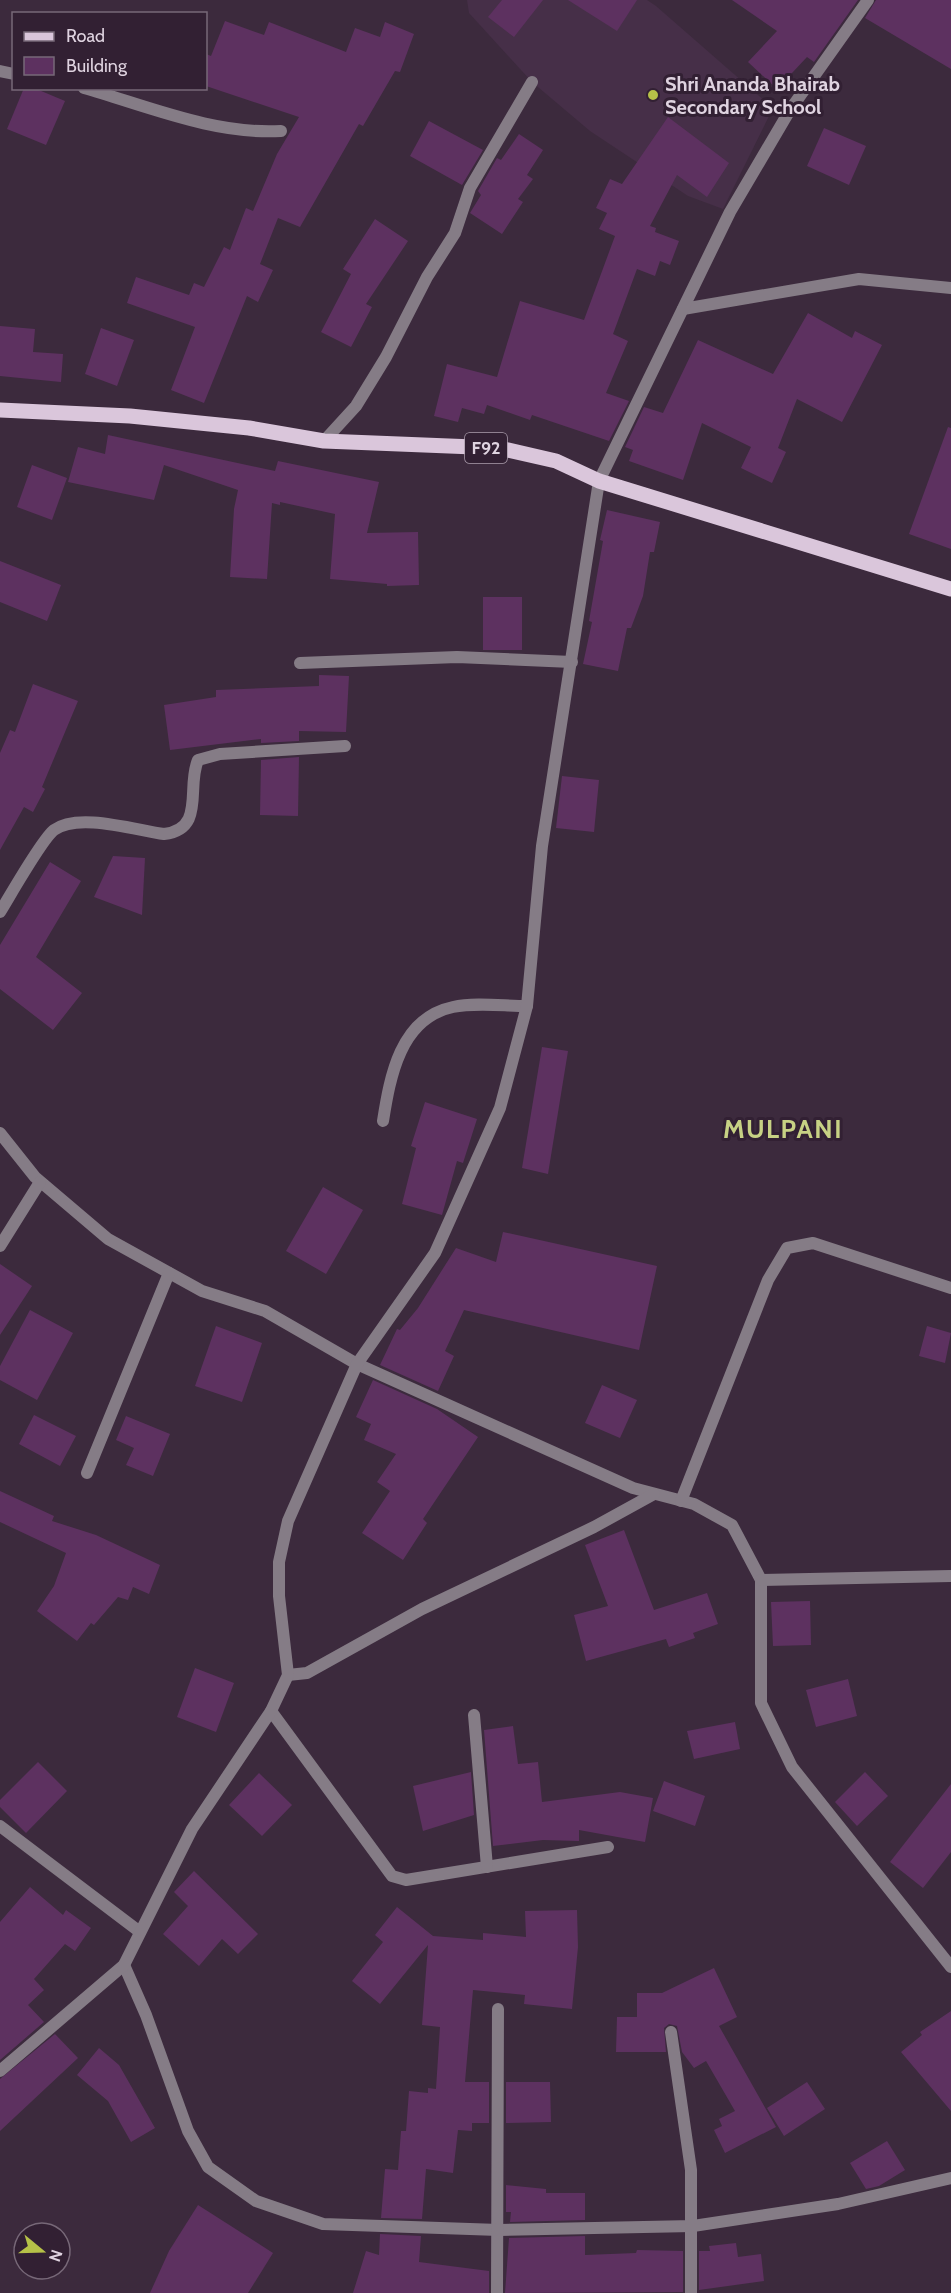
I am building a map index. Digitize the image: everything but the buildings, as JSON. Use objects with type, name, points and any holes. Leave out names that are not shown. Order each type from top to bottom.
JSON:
[{"type":"main road","name":"F92","points":[[0,410],[130,416],[249,428],[324,441],[499,448],[556,461],[599,481],[951,589]]},
{"type":"street","points":[[0,2071],[124,1965],[192,1829],[271,1711],[288,1675],[279,1596],[279,1562],[288,1521],[357,1364],[435,1253],[500,1108],[527,1006],[543,846],[599,481],[725,221],[789,110],[868,0]]},
{"type":"street","points":[[324,441],[356,406],[386,357],[428,277],[455,233],[470,188],[532,82]]},
{"type":"street","points":[[91,90],[197,120],[258,133],[281,131]]},
{"type":"street","points":[[683,309],[859,279],[951,288]]},
{"type":"street","points":[[300,663],[457,657],[572,662]]},
{"type":"street","points":[[0,912],[53,831],[70,823],[91,822],[164,834],[176,833],[186,824],[192,810],[194,770],[198,760],[220,754],[345,746]]},
{"type":"street","points":[[383,1121],[391,1071],[409,1036],[430,1015],[453,1006],[527,1006]]},
{"type":"street","points":[[0,1133],[40,1182],[108,1239],[202,1291],[265,1311],[357,1364],[633,1488],[694,1504],[732,1525],[761,1580],[761,1702],[792,1767],[951,1966]]},
{"type":"street","points":[[0,1246],[40,1182]]},
{"type":"street","points":[[681,1501],[768,1280],[787,1248],[813,1243],[951,1288]]},
{"type":"street","points":[[87,1473],[169,1273]]},
{"type":"street","points":[[288,1675],[308,1673],[422,1610],[594,1527],[654,1494]]},
{"type":"street","points":[[761,1580],[951,1576]]},
{"type":"street","points":[[271,1711],[392,1876],[406,1880],[608,1847]]},
{"type":"street","points":[[474,1714],[486,1867]]},
{"type":"street","points":[[0,1826],[141,1932]]},
{"type":"street","points":[[124,1965],[146,2015],[189,2131],[207,2167],[256,2201],[323,2224],[499,2230],[693,2226],[838,2204],[951,2178]]},
{"type":"street","points":[[497,2293],[498,2009]]},
{"type":"street","points":[[671,2032],[691,2170],[693,2226],[691,2293]]},
{"type":"shaded area","name":"Shri Ananda Bhairab Secondary School","points":[[467,0],[647,0],[656,6],[773,108],[723,209],[688,196],[590,131],[532,82],[469,13]]},
{"type":"place","name":"Shri Ananda Bhairab Secondary School","points":[[653,95]]},
{"type":"district","name":"MULPANI","points":[[783,1129]]}]
